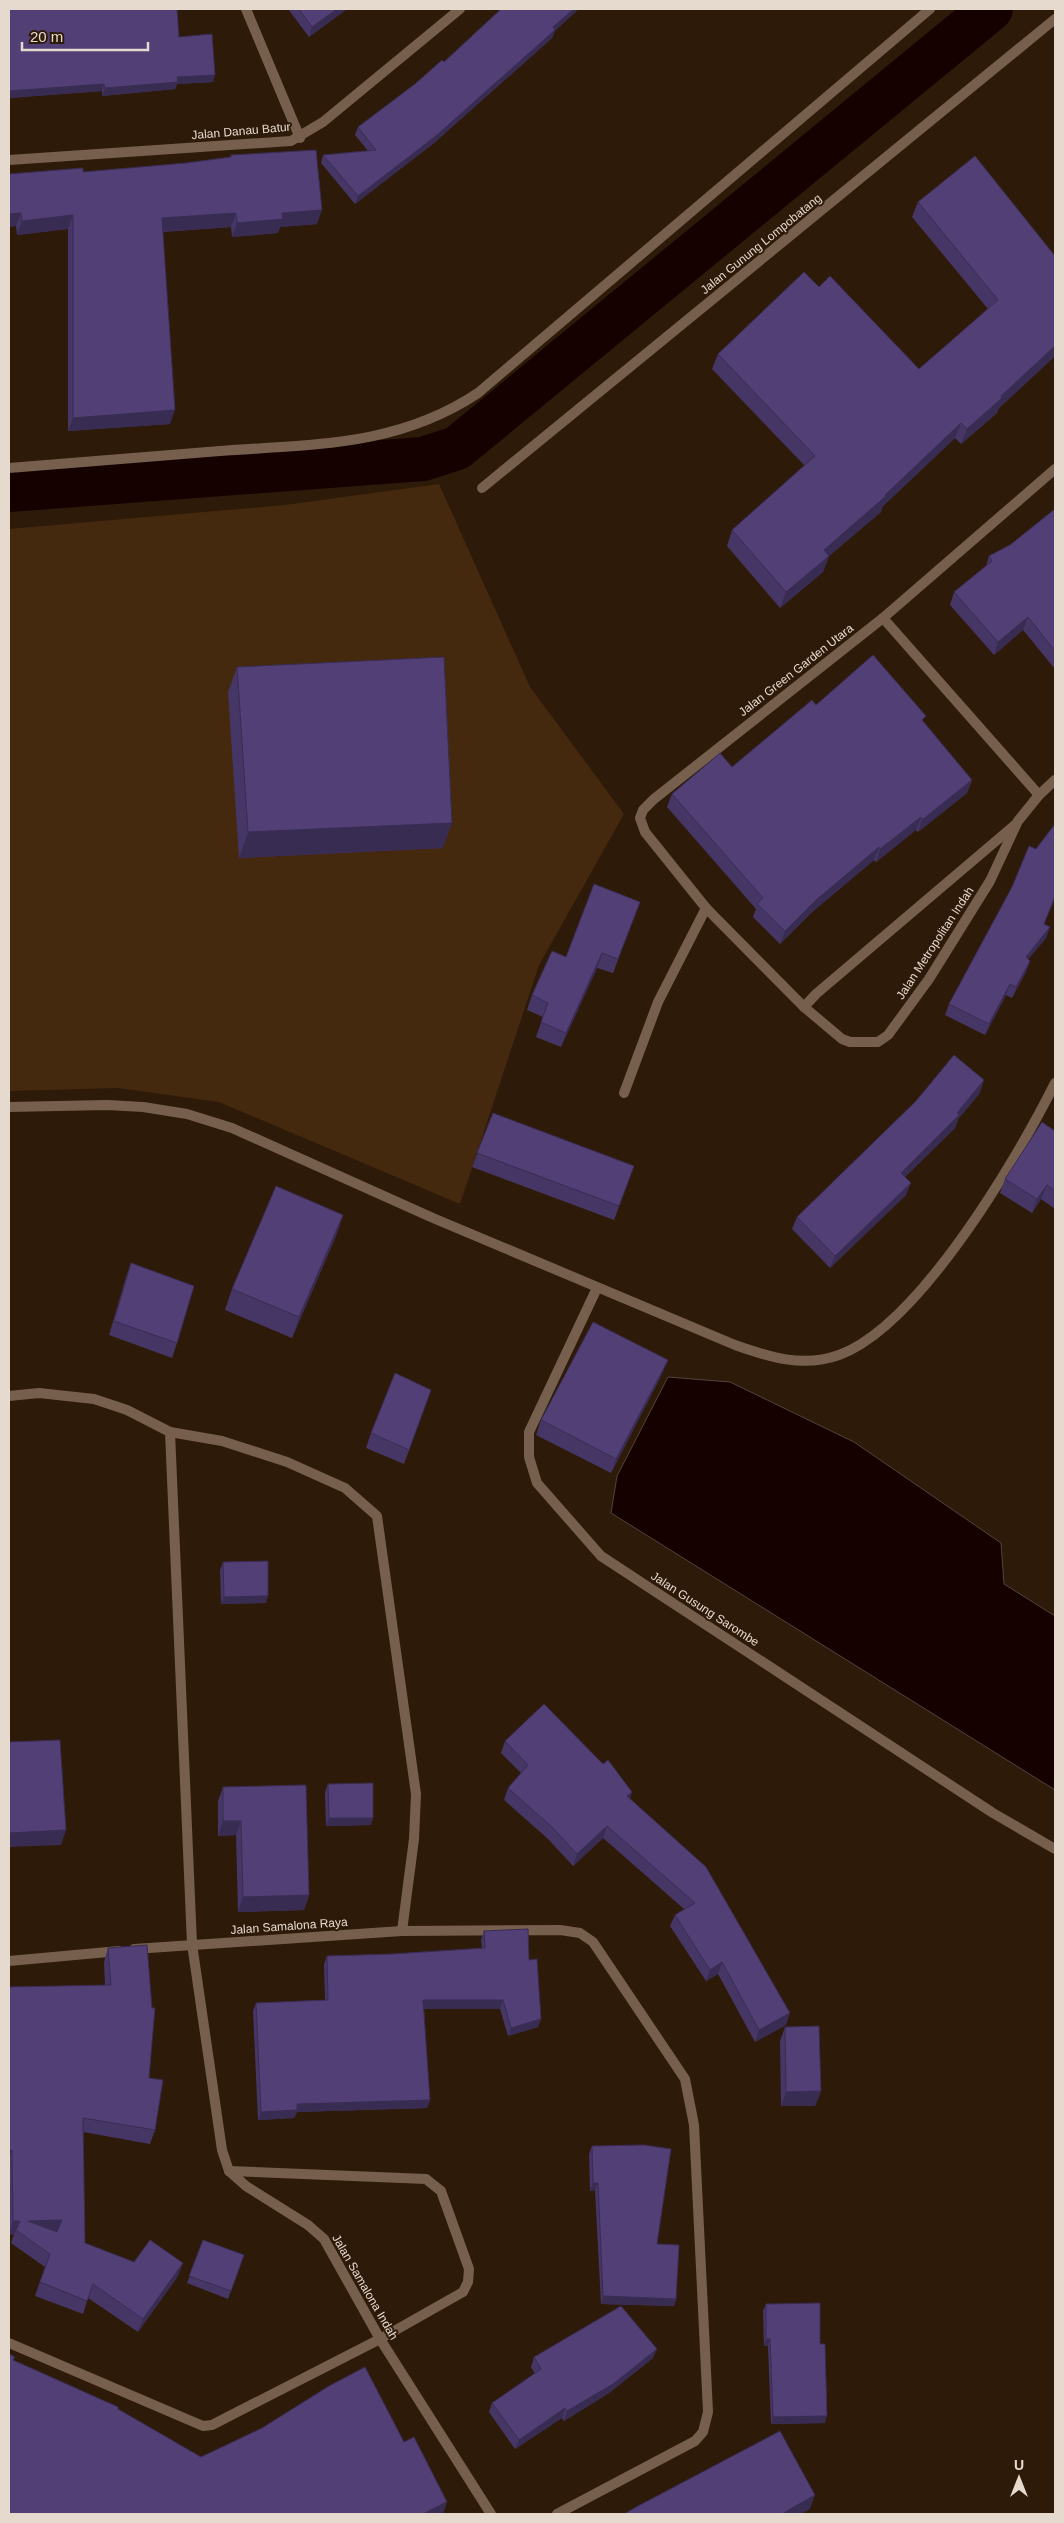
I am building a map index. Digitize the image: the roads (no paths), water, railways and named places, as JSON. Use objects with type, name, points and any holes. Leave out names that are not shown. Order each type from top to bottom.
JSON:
[{"type":"street","points":[[246,9],[300,138]]},
{"type":"street","name":"Jalan Danau Batur","points":[[9,160],[276,143],[300,138],[323,122],[460,9]]},
{"type":"street","points":[[9,468],[364,440],[429,421],[452,410],[478,393],[930,9]]},
{"type":"street","name":"Jalan Gunung Lompobatang","points":[[482,488],[1055,19]]},
{"type":"street","name":"Jalan Green Garden Utara","points":[[706,908],[645,832],[640,818],[643,810],[654,799],[883,618],[1055,469]]},
{"type":"street","points":[[883,618],[1039,796]]},
{"type":"street","points":[[804,1007],[816,994],[1018,821],[1055,780]]},
{"type":"street","name":"Jalan Metropolitan Indah","points":[[706,908],[804,1007],[842,1039],[859,1043],[883,1040],[930,979],[990,881],[1018,821]]},
{"type":"street","points":[[624,1093],[658,1002],[706,908]]},
{"type":"street","points":[[9,1107],[107,1105],[143,1107],[188,1114],[232,1128],[597,1288],[735,1345],[785,1360],[814,1360],[839,1355],[863,1342],[907,1305],[923,1287],[967,1229],[1041,1112],[1055,1083]]},
{"type":"street","name":"Jalan Gusung Sarombe","points":[[597,1288],[530,1432],[532,1470],[537,1483],[547,1496],[601,1556],[985,1807],[1055,1849]]},
{"type":"street","points":[[9,1396],[39,1393],[94,1399],[127,1410],[170,1432],[222,1441],[287,1462],[345,1488],[377,1516],[416,1794],[414,1839],[402,1931]]},
{"type":"street","points":[[9,2343],[203,2426],[212,2425],[380,2339],[463,2292],[468,2282],[469,2270],[441,2191],[426,2180],[416,2178],[229,2171],[222,2150],[192,1944],[170,1432]]},
{"type":"street","name":"Jalan Samalona Raya","points":[[9,1960],[192,1944],[402,1931],[571,1930],[586,1936],[593,1942],[685,2079],[694,2125],[708,2412],[703,2432],[695,2441],[557,2514]]},
{"type":"street","name":"Jalan Samalona Indah","points":[[229,2171],[246,2186],[308,2225],[324,2239],[380,2339],[491,2514]]},
{"type":"waterway","points":[[9,490],[423,459],[457,448],[991,9]]}]
